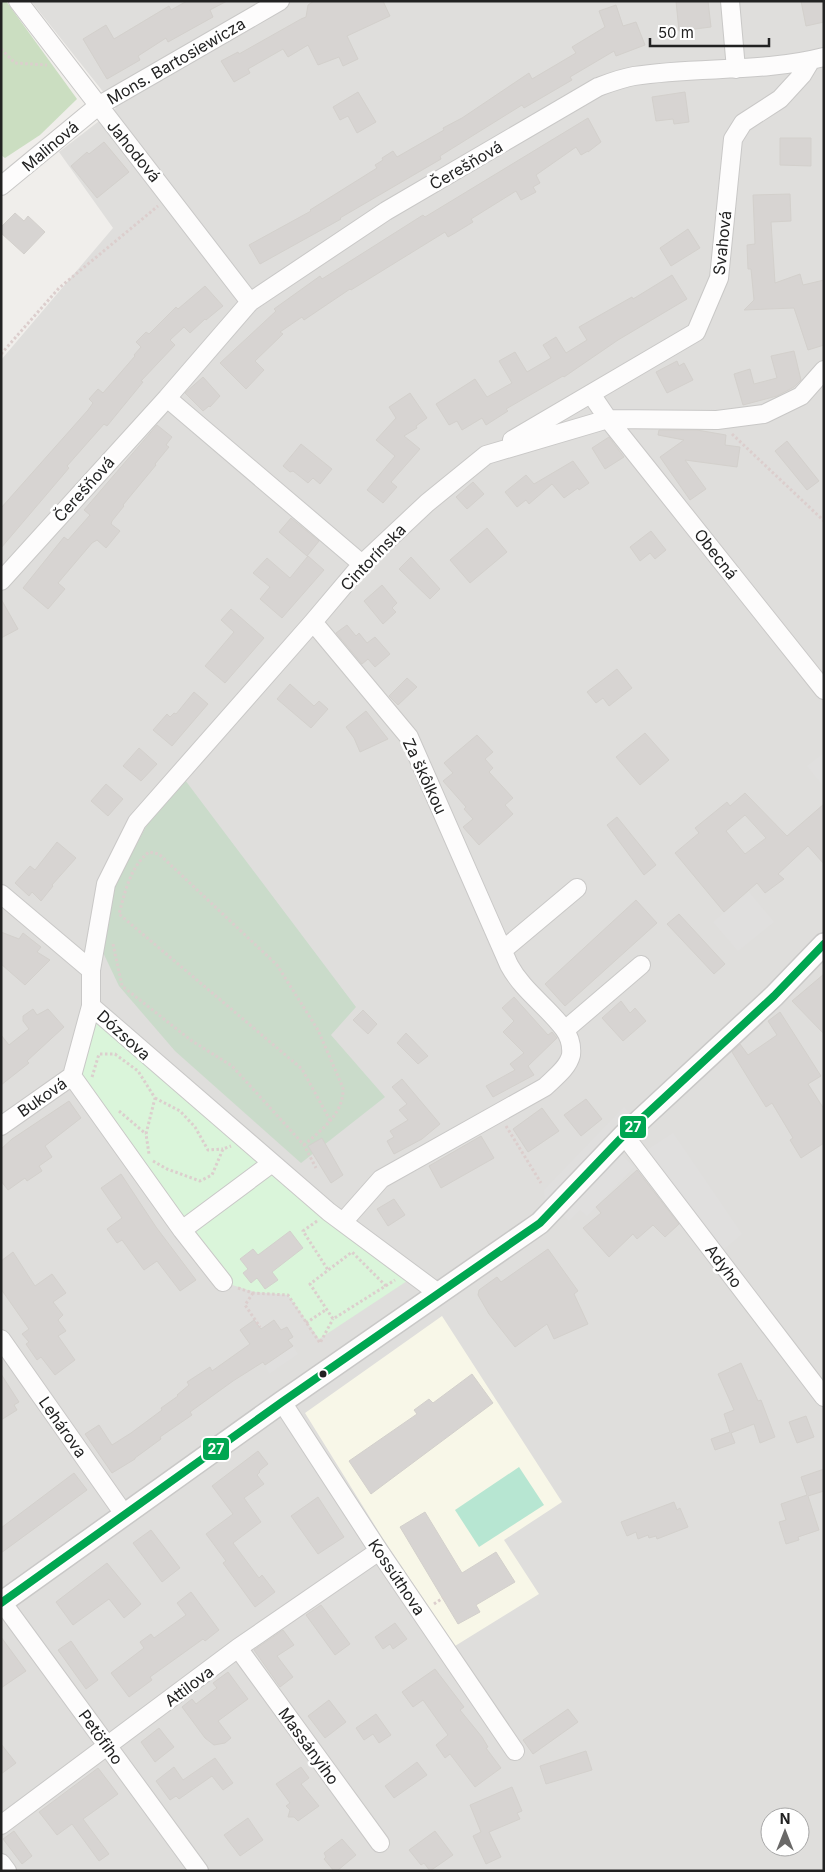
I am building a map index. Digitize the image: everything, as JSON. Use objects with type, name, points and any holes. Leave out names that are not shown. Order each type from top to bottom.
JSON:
[{"type":"street","name":"Jahodová","points":[[18,1],[250,302]]},
{"type":"street","name":"Mons. Bartosiewicza","points":[[98,106],[280,1]]},
{"type":"street","points":[[730,1],[736,69]]},
{"type":"street","name":"Čerešňová","points":[[1,581],[167,398],[250,302],[386,211],[598,87],[632,76],[736,69],[817,58]]},
{"type":"street","name":"Svahová","points":[[486,455],[696,332],[719,278],[733,139],[742,123],[780,99],[817,58]]},
{"type":"street","name":"Malinová","points":[[1,186],[98,106]]},
{"type":"street","name":"Cintorínska","points":[[91,970],[106,884],[137,822],[362,564],[426,503],[486,455],[608,418],[718,420],[764,414],[801,396],[824,370]]},
{"type":"street","name":"Obecná","points":[[591,394],[824,690]]},
{"type":"street","points":[[167,398],[362,564]]},
{"type":"street","name":"Za škôlkou","points":[[313,622],[409,737],[515,976],[565,1030],[571,1042],[571,1055],[563,1071],[545,1087],[381,1179],[343,1222]]},
{"type":"street","points":[[503,950],[577,888]]},
{"type":"street","points":[[1,894],[91,970]]},
{"type":"street","points":[[2,1603],[282,1402],[540,1223],[624,1135],[774,996],[824,944]]},
{"type":"street","points":[[565,1030],[640,965]]},
{"type":"street","name":"Dózsova","points":[[91,970],[91,1006],[343,1222],[438,1293]]},
{"type":"street","name":"Buková","points":[[1,1126],[75,1080],[91,1006]]},
{"type":"street","points":[[75,1080],[182,1230],[223,1282]]},
{"type":"street","name":"Adyho","points":[[624,1135],[824,1397]]},
{"type":"street","points":[[182,1230],[272,1163]]},
{"type":"street","name":"Lehárova","points":[[1,1339],[124,1514]]},
{"type":"street","name":"Kossúthova","points":[[282,1402],[379,1551],[515,1751]]},
{"type":"street","name":"Attilova","points":[[1,1825],[238,1648],[379,1551]]},
{"type":"street","name":"Petöfiho","points":[[2,1603],[199,1871]]},
{"type":"street","name":"Massányiho","points":[[238,1648],[380,1843]]},
{"type":"street","points":[[1,1863],[7,1871]]},
{"type":"path","points":[[1,49],[15,63],[67,66]]},
{"type":"path","points":[[1,354],[59,288],[170,196]]},
{"type":"path","points":[[718,420],[824,521]]},
{"type":"path","points":[[117,921],[131,875],[149,852],[159,854],[277,965],[318,1030],[343,1088],[344,1096],[331,1122],[304,1145]]},
{"type":"path","points":[[110,912],[119,914],[302,1069],[331,1122]]},
{"type":"path","points":[[113,943],[122,986],[192,1041],[232,1066],[304,1145],[316,1168]]},
{"type":"path","points":[[75,1080],[93,1077],[99,1054],[115,1054],[138,1071],[154,1098],[180,1111],[195,1127],[208,1150],[223,1149],[237,1144]]},
{"type":"path","points":[[154,1098],[146,1134],[149,1158],[167,1169],[200,1181],[212,1175],[223,1149]]},
{"type":"path","points":[[114,1107],[146,1134]]},
{"type":"path","points":[[498,1114],[541,1183]]},
{"type":"path","points":[[303,1231],[328,1270]]},
{"type":"path","points":[[333,1319],[310,1284],[352,1252],[386,1286]]},
{"type":"path","points":[[223,1282],[253,1293],[288,1295],[320,1343],[333,1319],[408,1272]]},
{"type":"path","points":[[253,1293],[245,1305],[260,1327]]},
{"type":"path","points":[[306,1323],[327,1309]]},
{"type":"shaded area","points":[[31,1],[824,1],[824,1871],[1,1871],[1,360],[113,228],[59,152],[116,108]]},
{"type":"shaded area","points":[[824,753],[824,787],[807,766]]},
{"type":"shaded area","points":[[749,892],[774,922],[738,951],[713,922]]},
{"type":"shaded area","points":[[624,1107],[631,1114],[545,1203],[544,1190]]},
{"type":"shaded area","points":[[673,1133],[742,1234],[716,1256],[639,1155]]},
{"type":"shaded area","points":[[621,1154],[634,1167],[587,1216],[580,1210],[569,1221],[561,1213]]},
{"type":"shaded area","points":[[442,1316],[562,1502],[504,1540],[539,1594],[455,1646],[382,1537],[305,1413]]},
{"type":"shaded area","points":[[293,1346],[298,1354],[269,1374],[265,1365]]},
{"type":"green space","points":[[1,1],[6,1],[77,99],[40,135],[5,158],[1,155]]},
{"type":"green space","points":[[185,780],[356,1007],[331,1035],[385,1097],[301,1163],[175,1051],[119,986],[99,944],[102,910],[149,821]]},
{"type":"green space","points":[[98,1021],[237,1144],[407,1281],[319,1339],[288,1295],[254,1292],[223,1282],[78,1086],[89,1027]]},
{"type":"green space","points":[[519,1467],[544,1505],[479,1547],[455,1510]]},
{"type":"building","points":[[187,1],[227,1],[210,10],[213,17],[168,42],[166,38],[138,56],[140,60],[107,79],[83,39],[106,25],[114,39],[169,6],[171,10]]},
{"type":"building","points":[[314,1],[383,1],[390,16],[347,36],[358,59],[343,66],[339,57],[318,65],[308,45],[288,57],[283,49],[248,69],[250,73],[234,82],[221,61],[238,52],[239,54],[306,17],[308,5]]},
{"type":"building","points":[[676,1],[708,1],[711,27],[679,31]]},
{"type":"building","points":[[801,1],[824,1],[824,22],[806,26]]},
{"type":"building","points":[[616,5],[623,26],[636,22],[645,45],[616,56],[614,51],[570,77],[572,80],[524,108],[522,105],[440,156],[441,159],[341,219],[260,264],[249,245],[311,211],[377,168],[375,165],[393,151],[397,157],[444,130],[443,128],[462,118],[529,73],[532,79],[576,53],[572,47],[605,27],[599,11]]},
{"type":"building","points":[[358,92],[376,122],[357,133],[348,116],[340,120],[333,107]]},
{"type":"building","points":[[685,92],[689,122],[674,124],[673,119],[656,121],[652,97]]},
{"type":"building","points":[[588,118],[601,142],[581,155],[576,147],[536,175],[540,183],[533,187],[536,192],[521,200],[516,191],[471,219],[473,222],[455,233],[448,237],[445,232],[350,289],[304,320],[302,317],[280,332],[283,334],[255,361],[264,370],[246,389],[220,363],[276,311],[274,309],[320,276],[322,279],[423,215],[425,217]]},
{"type":"building","points":[[780,138],[811,138],[811,166],[780,165]]},
{"type":"building","points":[[104,142],[129,172],[97,198],[71,166],[87,152],[89,154]]},
{"type":"building","points":[[790,194],[791,221],[771,222],[775,283],[800,274],[803,285],[824,280],[824,345],[808,350],[794,308],[744,310],[754,300],[751,269],[748,269],[747,245],[755,244],[753,195]]},
{"type":"building","points":[[15,213],[24,221],[28,216],[45,232],[24,254],[1,233],[1,227]]},
{"type":"building","points":[[688,229],[700,248],[671,266],[660,248]]},
{"type":"building","points":[[672,275],[687,299],[618,340],[564,377],[506,409],[508,411],[486,425],[482,418],[462,430],[457,421],[449,425],[436,404],[475,379],[487,397],[512,383],[499,361],[515,352],[527,372],[551,358],[543,345],[556,337],[566,353],[587,340],[579,327],[632,297],[633,299]]},
{"type":"building","points":[[205,286],[223,306],[190,333],[184,327],[170,340],[175,345],[141,381],[143,382],[107,426],[104,424],[67,466],[69,468],[1,548],[1,508],[88,410],[93,403],[89,399],[98,389],[103,393],[135,356],[141,347],[136,342],[146,332],[149,334],[176,307],[178,309]]},
{"type":"building","points":[[794,351],[801,380],[794,387],[777,396],[743,405],[734,374],[750,369],[754,384],[777,378],[771,356]]},
{"type":"building","points":[[677,361],[679,366],[684,363],[693,380],[667,393],[656,372]]},
{"type":"building","points":[[203,377],[220,396],[210,407],[203,411],[185,393]]},
{"type":"building","points":[[410,393],[427,418],[416,426],[417,428],[404,436],[420,449],[391,482],[397,487],[383,503],[367,490],[395,456],[376,440],[396,418],[389,407]]},
{"type":"building","points":[[157,425],[172,437],[166,445],[169,447],[112,521],[111,524],[120,531],[106,548],[97,540],[92,543],[58,583],[65,589],[48,609],[23,588],[64,537],[68,540],[90,515],[84,510]]},
{"type":"building","points":[[659,430],[697,430],[726,435],[725,445],[740,447],[737,467],[685,460],[706,489],[690,500],[660,457],[684,440],[658,435]]},
{"type":"building","points":[[609,437],[624,457],[605,469],[592,448]]},
{"type":"building","points":[[787,441],[819,481],[807,490],[775,451]]},
{"type":"building","points":[[301,444],[332,469],[320,484],[313,478],[308,483],[283,466]]},
{"type":"building","points":[[573,461],[589,483],[564,498],[552,484],[529,504],[526,500],[517,507],[505,492],[526,475],[534,484]]},
{"type":"building","points":[[473,482],[484,494],[467,509],[456,497]]},
{"type":"building","points":[[291,518],[319,541],[307,556],[279,532]]},
{"type":"building","points":[[487,528],[507,552],[470,583],[450,560]]},
{"type":"building","points":[[651,531],[666,550],[655,559],[650,553],[640,561],[630,547]]},
{"type":"building","points":[[308,556],[324,570],[282,618],[260,599],[270,587],[253,573],[267,558],[290,578]]},
{"type":"building","points":[[411,557],[440,589],[430,599],[399,569]]},
{"type":"building","points":[[382,585],[397,603],[392,608],[396,612],[383,624],[364,601]]},
{"type":"building","points":[[1,599],[18,629],[1,638]]},
{"type":"building","points":[[231,609],[264,638],[225,683],[205,666],[234,632],[221,620]]},
{"type":"building","points":[[347,625],[356,636],[359,633],[367,643],[375,637],[390,654],[375,667],[368,659],[362,664],[336,633]]},
{"type":"building","points":[[617,669],[632,688],[609,706],[603,698],[596,703],[587,692]]},
{"type":"building","points":[[407,678],[417,687],[398,705],[389,696]]},
{"type":"building","points":[[290,684],[314,706],[319,701],[328,709],[311,728],[277,699]]},
{"type":"building","points":[[194,692],[208,704],[172,746],[153,730],[167,714],[170,717],[174,713],[176,714]]},
{"type":"building","points":[[366,711],[388,739],[360,752],[354,738],[346,727]]},
{"type":"building","points":[[645,733],[669,760],[640,785],[616,757]]},
{"type":"building","points":[[477,735],[493,752],[485,759],[493,768],[489,772],[513,798],[505,805],[513,814],[479,845],[463,827],[473,819],[464,809],[466,807],[443,781],[453,773],[444,763]]},
{"type":"building","points":[[139,748],[157,764],[141,781],[123,766]]},
{"type":"building","points":[[106,784],[123,799],[108,816],[91,801]]},
{"type":"building","points":[[745,793],[787,836],[824,804],[824,864],[808,846],[778,874],[784,879],[765,893],[757,883],[724,912],[675,853],[699,833],[695,828],[727,802],[730,806]],"holes":[[[745,815],[766,838],[745,854],[726,831]]]},
{"type":"building","points":[[617,817],[656,865],[644,875],[607,825]]},
{"type":"building","points":[[57,842],[76,858],[52,885],[41,901],[32,892],[29,896],[15,883],[30,866],[35,870]]},
{"type":"building","points":[[636,900],[657,923],[565,1006],[545,984]]},
{"type":"building","points":[[679,914],[725,964],[714,974],[667,924]]},
{"type":"building","points":[[1,932],[19,939],[23,933],[41,947],[37,952],[50,960],[25,985],[1,964]]},
{"type":"building","points":[[824,974],[824,1034],[792,1001]]},
{"type":"building","points":[[514,997],[548,1035],[552,1032],[557,1038],[528,1066],[534,1075],[493,1097],[486,1086],[515,1070],[510,1064],[524,1053],[503,1032],[514,1021],[502,1008]]},
{"type":"building","points":[[621,1001],[630,1013],[635,1008],[646,1021],[623,1041],[602,1018]]},
{"type":"building","points":[[33,1009],[37,1015],[48,1009],[64,1027],[27,1061],[29,1063],[1,1085],[1,1035],[9,1045],[29,1029],[23,1021],[23,1016]]},
{"type":"building","points":[[363,1010],[377,1024],[368,1034],[353,1020]]},
{"type":"building","points":[[780,1012],[821,1076],[808,1084],[824,1109],[824,1143],[801,1158],[790,1140],[793,1138],[772,1103],[766,1107],[732,1052],[740,1044],[748,1055],[777,1035],[768,1021]]},
{"type":"building","points":[[406,1033],[428,1056],[418,1064],[397,1043]]},
{"type":"building","points":[[402,1079],[440,1124],[422,1139],[394,1154],[387,1141],[394,1137],[390,1131],[408,1120],[399,1110],[407,1104],[392,1087]]},
{"type":"building","points":[[586,1099],[602,1119],[581,1136],[564,1115]]},
{"type":"building","points":[[69,1101],[81,1118],[45,1146],[52,1157],[39,1166],[42,1171],[27,1181],[25,1178],[8,1190],[1,1181],[1,1149],[12,1139]]},
{"type":"building","points":[[542,1108],[559,1131],[528,1152],[513,1129]]},
{"type":"building","points":[[481,1136],[494,1158],[441,1188],[429,1166]]},
{"type":"building","points":[[322,1138],[343,1175],[331,1183],[308,1146]]},
{"type":"building","points":[[637,1170],[679,1224],[665,1237],[653,1225],[637,1239],[633,1234],[609,1257],[583,1228],[601,1213],[596,1207]]},
{"type":"building","points":[[121,1174],[156,1227],[196,1280],[180,1291],[157,1261],[144,1270],[122,1240],[117,1243],[107,1229],[122,1218],[101,1188]]},
{"type":"building","points":[[394,1199],[405,1215],[388,1226],[377,1209]]},
{"type":"building","points":[[290,1231],[303,1248],[272,1272],[278,1280],[265,1289],[257,1278],[251,1283],[243,1273],[248,1269],[240,1259],[253,1249],[258,1255]]},
{"type":"building","points":[[548,1249],[578,1291],[574,1294],[588,1324],[554,1339],[547,1324],[515,1347],[489,1314],[478,1295],[479,1290],[497,1277],[501,1282]]},
{"type":"building","points":[[13,1252],[35,1286],[52,1274],[66,1293],[53,1302],[63,1315],[58,1320],[66,1331],[58,1336],[75,1360],[55,1375],[41,1357],[37,1360],[26,1344],[29,1342],[22,1334],[29,1329],[1,1289],[1,1261]]},
{"type":"building","points":[[254,1320],[261,1329],[274,1320],[281,1330],[287,1327],[293,1337],[288,1340],[293,1346],[265,1365],[263,1362],[233,1381],[190,1412],[192,1415],[160,1437],[161,1439],[135,1459],[112,1473],[85,1434],[99,1425],[112,1445],[131,1433],[178,1396],[189,1385],[187,1382],[210,1367],[212,1371],[250,1344],[240,1330]]},
{"type":"building","points":[[741,1363],[758,1401],[761,1400],[775,1437],[760,1443],[754,1424],[731,1433],[735,1443],[715,1450],[711,1439],[730,1432],[724,1414],[734,1410],[718,1374]]},
{"type":"building","points":[[1,1374],[19,1402],[14,1405],[17,1410],[1,1420]]},
{"type":"building","points":[[472,1374],[493,1403],[371,1494],[349,1461],[417,1414],[414,1410],[429,1399],[433,1403]]},
{"type":"building","points":[[806,1416],[814,1437],[797,1443],[789,1422]]},
{"type":"building","points":[[258,1451],[268,1464],[257,1475],[264,1484],[244,1498],[261,1522],[233,1543],[259,1578],[262,1575],[275,1592],[255,1607],[223,1563],[226,1561],[206,1534],[233,1514],[212,1486]]},
{"type":"building","points":[[824,1469],[824,1491],[808,1496],[819,1530],[798,1537],[799,1540],[786,1544],[779,1522],[786,1520],[781,1504],[807,1495],[801,1477]]},
{"type":"building","points":[[74,1473],[87,1490],[1,1553],[1,1528]]},
{"type":"building","points":[[318,1497],[344,1537],[318,1554],[291,1516]]},
{"type":"building","points":[[674,1502],[677,1510],[680,1508],[688,1527],[657,1539],[656,1536],[649,1538],[648,1535],[638,1539],[636,1532],[627,1536],[621,1522]]},
{"type":"building","points":[[425,1512],[462,1573],[496,1552],[515,1582],[476,1605],[480,1612],[458,1624],[400,1527]]},
{"type":"building","points":[[151,1530],[180,1568],[162,1582],[133,1543]]},
{"type":"building","points":[[107,1563],[141,1604],[124,1618],[109,1599],[73,1625],[56,1602]]},
{"type":"building","points":[[191,1592],[219,1630],[205,1641],[203,1639],[150,1677],[152,1680],[129,1697],[111,1673],[144,1648],[140,1642],[151,1634],[154,1638],[186,1615],[177,1603]]},
{"type":"building","points":[[321,1605],[350,1644],[335,1655],[306,1615]]},
{"type":"building","points":[[395,1623],[407,1639],[393,1649],[390,1644],[383,1649],[375,1637]]},
{"type":"building","points":[[283,1630],[294,1645],[277,1656],[293,1677],[280,1687],[254,1650]]},
{"type":"building","points":[[1,1637],[26,1671],[1,1688]]},
{"type":"building","points":[[71,1641],[98,1680],[86,1689],[58,1650]]},
{"type":"building","points":[[435,1669],[464,1707],[460,1710],[482,1737],[488,1747],[486,1748],[501,1768],[475,1787],[450,1754],[445,1758],[436,1745],[448,1735],[423,1700],[413,1707],[402,1692]]},
{"type":"building","points":[[228,1672],[248,1699],[218,1721],[231,1738],[225,1743],[214,1745],[205,1738],[182,1707],[192,1699],[196,1704],[217,1688],[213,1683]]},
{"type":"building","points":[[329,1700],[346,1722],[325,1738],[308,1716]]},
{"type":"building","points":[[568,1709],[578,1722],[533,1754],[523,1740]]},
{"type":"building","points":[[376,1714],[391,1735],[379,1743],[373,1734],[364,1740],[356,1728]]},
{"type":"building","points":[[159,1728],[174,1747],[155,1762],[141,1742]]},
{"type":"building","points":[[1,1744],[16,1763],[1,1774]]},
{"type":"building","points":[[586,1751],[592,1770],[546,1784],[540,1766]]},
{"type":"building","points":[[215,1758],[233,1783],[223,1790],[212,1776],[179,1799],[176,1796],[170,1800],[156,1781],[174,1767],[183,1780]]},
{"type":"building","points":[[417,1762],[427,1775],[394,1798],[385,1786]]},
{"type":"building","points":[[301,1767],[309,1778],[301,1784],[319,1806],[298,1821],[294,1817],[288,1817],[290,1810],[286,1806],[290,1803],[276,1784]]},
{"type":"building","points":[[98,1768],[118,1794],[83,1819],[109,1854],[99,1861],[72,1824],[57,1835],[39,1812]]},
{"type":"building","points":[[512,1787],[522,1811],[517,1813],[520,1819],[489,1832],[501,1857],[486,1864],[473,1836],[481,1832],[470,1805]]},
{"type":"building","points":[[248,1818],[263,1840],[240,1856],[224,1835]]},
{"type":"building","points":[[14,1831],[32,1856],[22,1864],[3,1839]]},
{"type":"building","points":[[435,1831],[453,1855],[430,1871],[424,1863],[421,1865],[409,1850]]},
{"type":"building","points":[[342,1839],[356,1855],[337,1871],[334,1871],[324,1859],[326,1857],[324,1853]]},
{"type":"transit line","name":"27","points":[[1,1603],[282,1402],[540,1223],[624,1135],[774,996],[824,944]]}]
